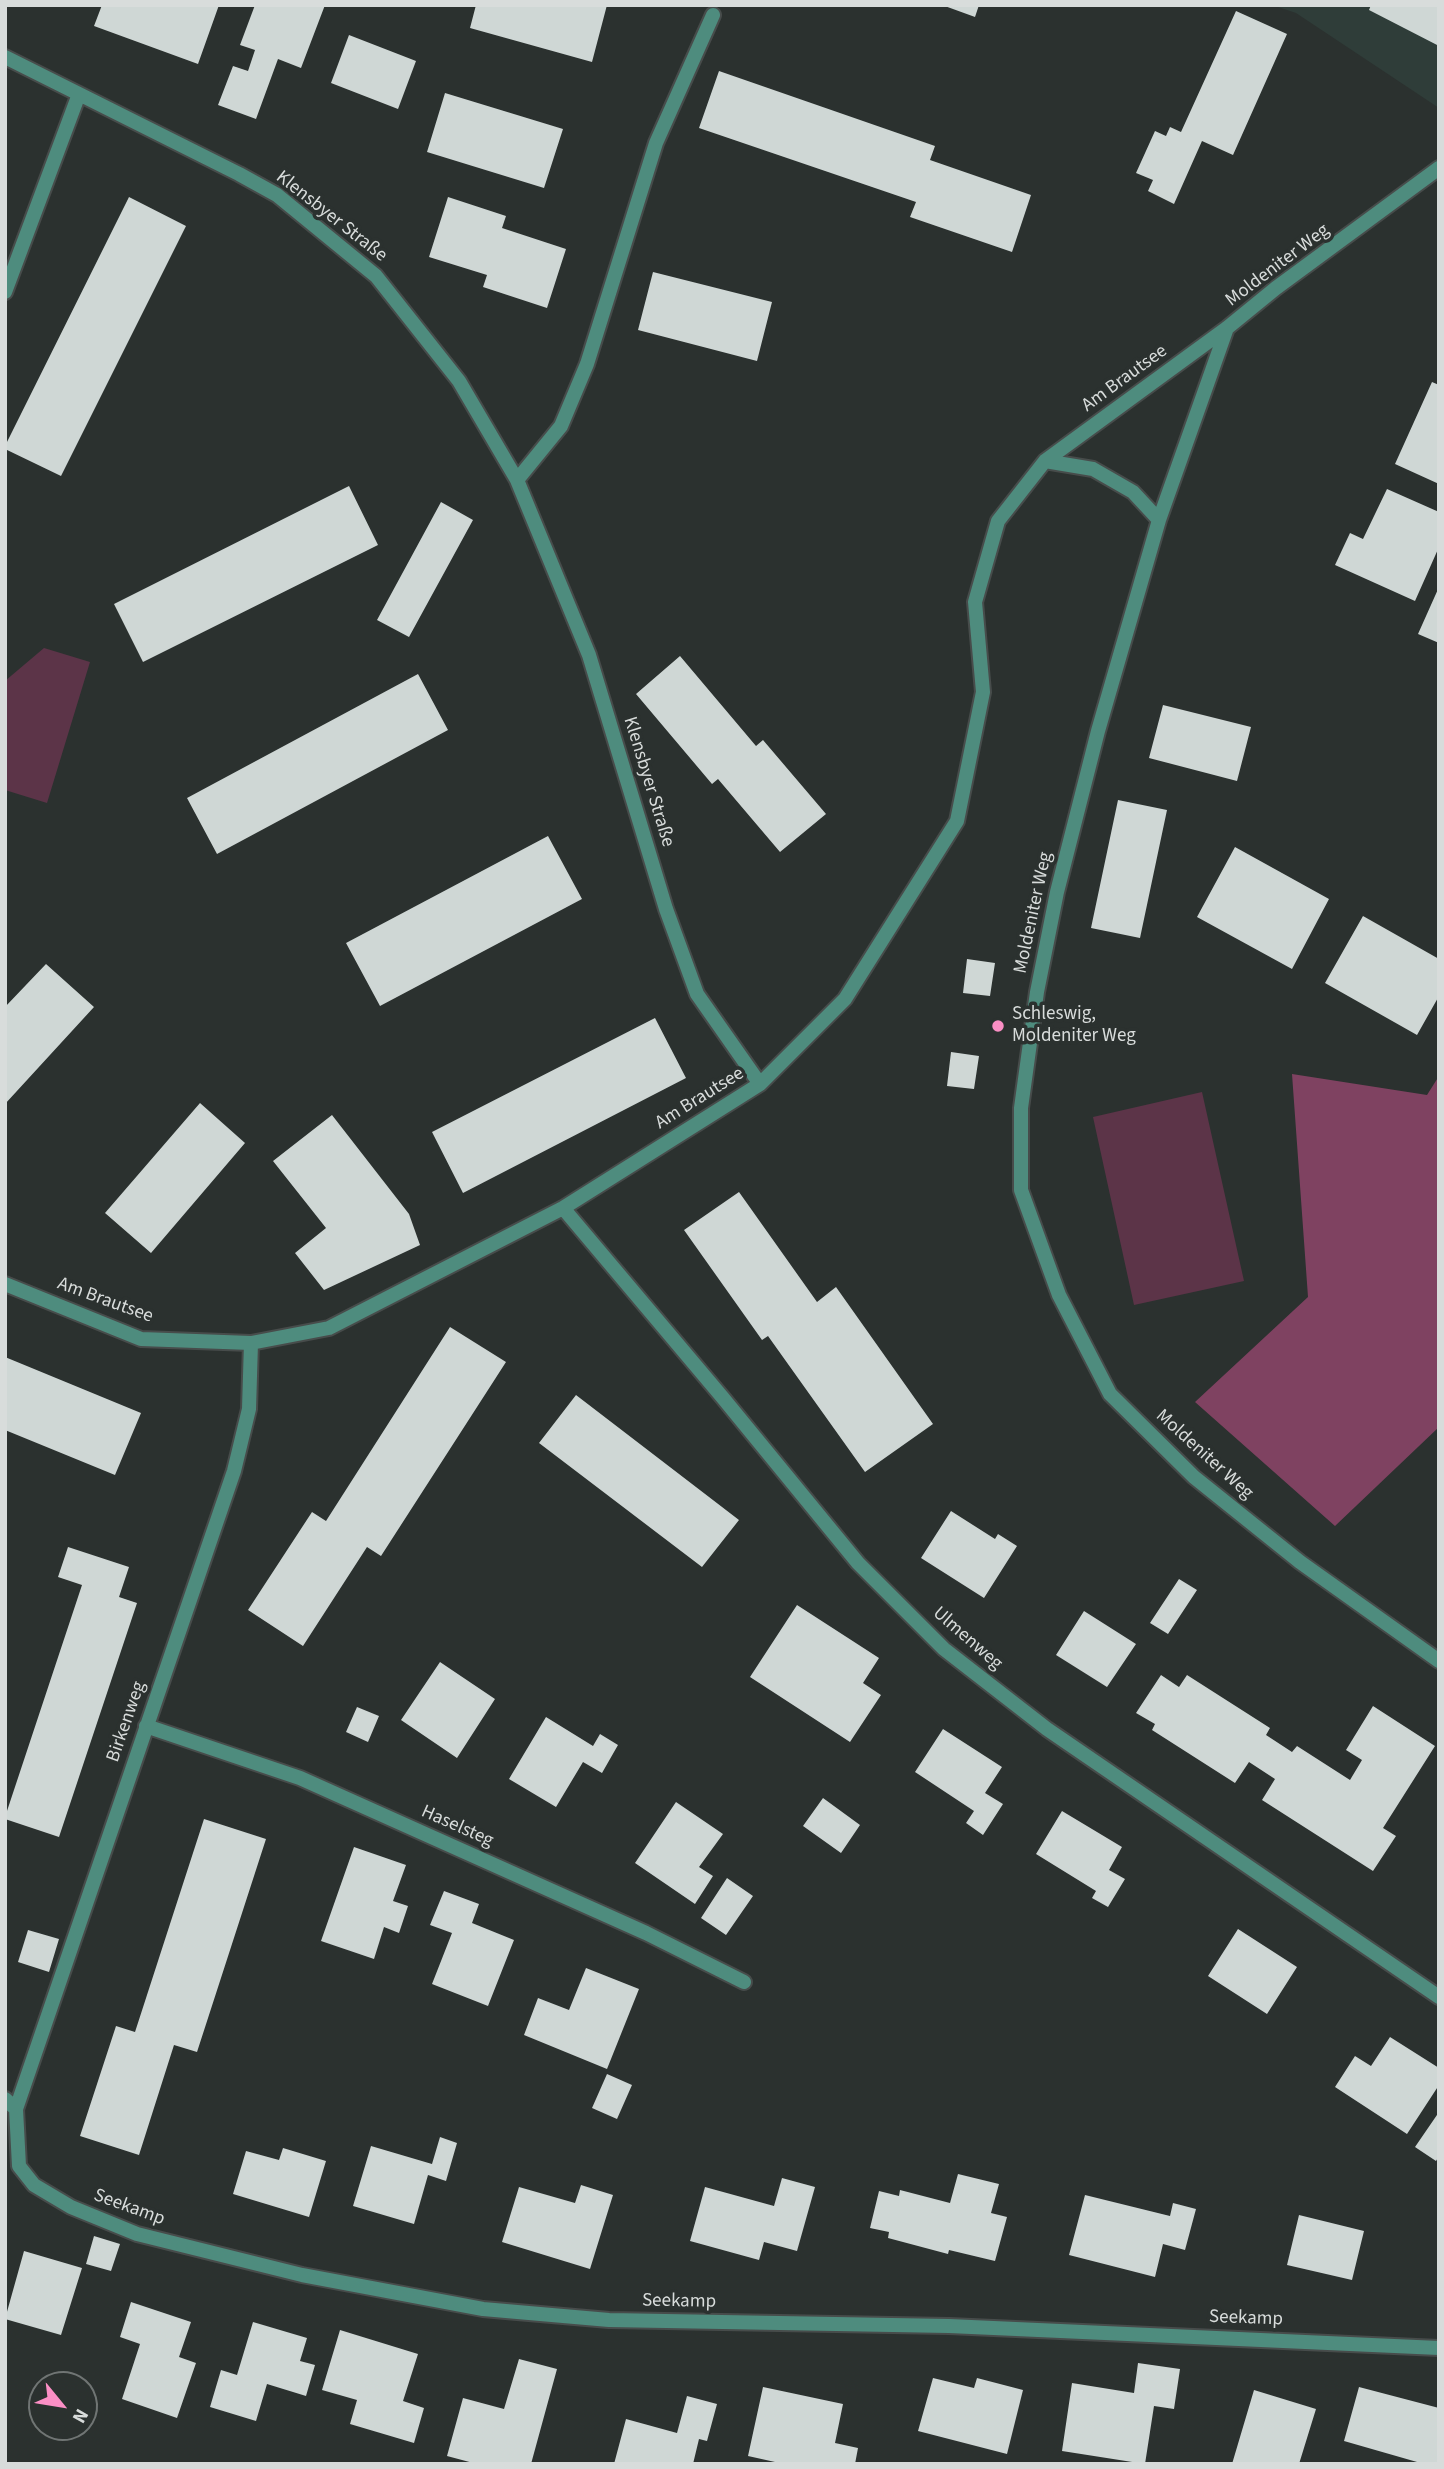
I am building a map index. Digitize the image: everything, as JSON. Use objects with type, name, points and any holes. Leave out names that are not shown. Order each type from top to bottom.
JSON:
[{"type":"street","points":[[517,480],[561,426],[587,364],[656,143],[713,15]]},
{"type":"street","name":"Klensbyer Straße","points":[[5,57],[276,195],[376,276],[459,381],[517,480],[589,655],[666,909],[696,994],[760,1084]]},
{"type":"street","points":[[5,292],[79,94]]},
{"type":"street","name":"Moldeniter Weg","points":[[1439,168],[1276,288],[1227,328],[1159,520],[1098,731],[1055,904],[1037,992],[1021,1108],[1021,1190],[1059,1295],[1110,1394],[1204,1486],[1300,1562],[1439,1661]]},
{"type":"street","name":"Am Brautsee","points":[[5,1284],[141,1339],[251,1343],[329,1328],[563,1208],[760,1084],[845,999],[957,821],[983,692],[975,602],[998,521],[1045,461],[1227,328]]},
{"type":"street","points":[[1045,461],[1093,469],[1133,492],[1159,520]]},
{"type":"street","name":"Ulmenweg","points":[[563,1208],[858,1563],[944,1649],[1047,1730],[1439,1997]]},
{"type":"street","name":"Birkenweg","points":[[11,2104],[234,1471],[250,1409],[251,1343]]},
{"type":"street","name":"Haselsteg","points":[[146,1726],[300,1778],[646,1933],[744,1982]]},
{"type":"street","name":"Seekamp","points":[[11,2104],[19,2166],[34,2185],[71,2207],[137,2234],[277,2269],[483,2309],[609,2320],[949,2326],[1439,2348]]},
{"type":"shaded area","points":[[1272,5],[1439,5],[1439,108],[1296,13]]},
{"type":"shaded area","points":[[44,648],[90,662],[47,803],[5,790],[5,681]]},
{"type":"shaded area","points":[[1292,1074],[1427,1095],[1439,1076],[1439,1427],[1335,1526],[1195,1402],[1308,1297]]},
{"type":"shaded area","points":[[1202,1092],[1244,1281],[1134,1305],[1093,1117]]},
{"type":"building","points":[[102,5],[219,5],[198,64],[94,26]]},
{"type":"building","points":[[255,5],[325,5],[301,68],[278,59],[256,119],[218,105],[233,66],[248,71],[255,50],[240,45]]},
{"type":"building","points":[[476,5],[607,5],[592,62],[470,28]]},
{"type":"building","points":[[942,5],[979,5],[975,17]]},
{"type":"building","points":[[1371,5],[1439,5],[1439,46],[1369,10]]},
{"type":"building","points":[[1236,11],[1287,34],[1233,155],[1202,141],[1174,204],[1148,191],[1153,180],[1136,173],[1155,131],[1166,136],[1170,127],[1181,132]]},
{"type":"building","points":[[349,35],[416,61],[398,109],[331,83]]},
{"type":"building","points":[[719,71],[935,146],[930,160],[1031,195],[1012,252],[910,217],[916,202],[699,128]]},
{"type":"building","points":[[445,93],[563,129],[544,188],[427,152]]},
{"type":"building","points":[[129,197],[186,226],[61,476],[5,449],[5,446]]},
{"type":"building","points":[[448,197],[506,216],[502,228],[566,249],[547,308],[483,287],[487,275],[429,257]]},
{"type":"building","points":[[653,272],[772,302],[757,361],[638,330]]},
{"type":"building","points":[[1432,382],[1439,385],[1439,484],[1395,464]]},
{"type":"building","points":[[349,486],[378,545],[143,662],[114,604]]},
{"type":"building","points":[[1387,489],[1439,512],[1439,547],[1415,601],[1335,565],[1350,533],[1363,539]]},
{"type":"building","points":[[441,502],[473,520],[409,637],[377,620]]},
{"type":"building","points":[[1439,587],[1439,643],[1418,634]]},
{"type":"building","points":[[680,656],[756,746],[763,740],[826,814],[780,852],[718,779],[712,784],[636,694]]},
{"type":"building","points":[[418,674],[448,730],[217,854],[187,798]]},
{"type":"building","points":[[1163,705],[1251,727],[1237,781],[1149,758]]},
{"type":"building","points":[[1118,800],[1167,810],[1140,938],[1091,928]]},
{"type":"building","points":[[548,836],[582,899],[380,1006],[346,943]]},
{"type":"building","points":[[1235,847],[1329,899],[1292,969],[1197,917]]},
{"type":"building","points":[[1363,916],[1439,959],[1439,996],[1417,1035],[1325,983]]},
{"type":"building","points":[[967,959],[995,963],[990,996],[963,993]]},
{"type":"building","points":[[46,964],[94,1007],[5,1104],[5,1007]]},
{"type":"building","points":[[655,1018],[686,1078],[463,1193],[432,1132]]},
{"type":"building","points":[[951,1052],[979,1056],[974,1089],[947,1086]]},
{"type":"building","points":[[200,1103],[245,1143],[151,1253],[105,1213]]},
{"type":"building","points":[[332,1115],[409,1214],[420,1245],[324,1290],[295,1253],[326,1228],[273,1161]]},
{"type":"building","points":[[739,1192],[817,1302],[836,1287],[933,1424],[865,1472],[768,1336],[762,1340],[684,1230]]},
{"type":"building","points":[[450,1327],[506,1362],[381,1556],[367,1547],[303,1646],[248,1610],[312,1512],[326,1521]]},
{"type":"building","points":[[5,1357],[141,1413],[115,1475],[5,1430]]},
{"type":"building","points":[[576,1395],[739,1520],[702,1567],[539,1443]]},
{"type":"building","points":[[951,1511],[995,1539],[998,1534],[1017,1546],[984,1598],[921,1558]]},
{"type":"building","points":[[68,1547],[129,1567],[119,1597],[137,1603],[59,1837],[5,1817],[82,1585],[58,1577]]},
{"type":"building","points":[[1179,1579],[1197,1590],[1168,1634],[1150,1623]]},
{"type":"building","points":[[797,1605],[879,1658],[863,1683],[881,1695],[850,1742],[750,1677]]},
{"type":"building","points":[[1084,1611],[1136,1644],[1107,1687],[1056,1655]]},
{"type":"building","points":[[440,1662],[495,1699],[457,1758],[401,1720]]},
{"type":"building","points":[[1161,1675],[1179,1687],[1187,1675],[1270,1728],[1266,1735],[1292,1752],[1297,1746],[1350,1780],[1362,1760],[1346,1750],[1373,1706],[1435,1746],[1383,1828],[1396,1836],[1373,1871],[1262,1800],[1275,1779],[1249,1762],[1235,1783],[1152,1730],[1155,1724],[1136,1713]]},
{"type":"building","points":[[357,1707],[379,1716],[368,1742],[346,1732]]},
{"type":"building","points":[[546,1717],[593,1746],[600,1734],[618,1745],[602,1773],[583,1762],[556,1807],[509,1779]]},
{"type":"building","points":[[943,1729],[1002,1767],[985,1793],[1003,1804],[983,1835],[966,1823],[974,1811],[915,1772]]},
{"type":"building","points":[[823,1798],[860,1825],[841,1853],[803,1826]]},
{"type":"building","points":[[676,1802],[723,1834],[699,1867],[713,1876],[695,1904],[635,1863]]},
{"type":"building","points":[[1062,1811],[1122,1847],[1109,1870],[1125,1879],[1108,1907],[1092,1898],[1096,1891],[1036,1854]]},
{"type":"building","points":[[204,1819],[266,1839],[197,2052],[174,2045],[139,2155],[80,2136],[116,2026],[135,2032]]},
{"type":"building","points":[[354,1847],[406,1865],[393,1901],[408,1906],[399,1933],[384,1927],[374,1959],[321,1941]]},
{"type":"building","points":[[727,1878],[753,1896],[726,1935],[701,1918]]},
{"type":"building","points":[[444,1891],[479,1904],[472,1923],[514,1940],[488,2006],[432,1984],[452,1933],[430,1925]]},
{"type":"building","points":[[1238,1929],[1297,1967],[1267,2014],[1208,1976]]},
{"type":"building","points":[[28,1930],[59,1939],[49,1972],[18,1962]]},
{"type":"building","points":[[586,1968],[639,1989],[607,2069],[524,2035],[538,1998],[569,2010]]},
{"type":"building","points":[[1390,2037],[1439,2068],[1439,2085],[1407,2134],[1335,2087],[1355,2056],[1371,2066]]},
{"type":"building","points":[[607,2074],[632,2085],[617,2119],[592,2108]]},
{"type":"building","points":[[1439,2112],[1439,2156],[1436,2161],[1415,2147]]},
{"type":"building","points":[[440,2137],[457,2143],[446,2181],[428,2175],[414,2224],[353,2206],[371,2146],[432,2164]]},
{"type":"building","points":[[283,2148],[326,2161],[309,2217],[233,2194],[246,2151],[279,2160]]},
{"type":"building","points":[[958,2174],[999,2184],[991,2213],[1007,2217],[995,2261],[949,2250],[948,2254],[888,2238],[889,2232],[870,2228],[879,2191],[899,2196],[900,2190],[950,2203]]},
{"type":"building","points":[[782,2178],[815,2187],[797,2251],[764,2242],[759,2260],[690,2241],[705,2187],[774,2206]]},
{"type":"building","points":[[581,2185],[613,2195],[590,2269],[502,2242],[519,2187],[575,2203]]},
{"type":"building","points":[[1085,2195],[1170,2216],[1173,2203],[1196,2209],[1185,2250],[1163,2244],[1155,2277],[1069,2255]]},
{"type":"building","points":[[1299,2215],[1364,2231],[1352,2280],[1287,2265]]},
{"type":"building","points":[[94,2236],[120,2244],[111,2271],[86,2264]]},
{"type":"building","points":[[24,2251],[82,2268],[61,2335],[5,2319]]},
{"type":"building","points":[[131,2302],[191,2322],[179,2357],[196,2363],[177,2418],[122,2399],[140,2344],[120,2337]]},
{"type":"building","points":[[253,2322],[307,2338],[300,2361],[315,2365],[306,2396],[267,2384],[256,2421],[210,2407],[221,2370],[237,2375]]},
{"type":"building","points":[[340,2330],[418,2354],[403,2401],[424,2408],[414,2443],[350,2424],[357,2400],[322,2390]]},
{"type":"building","points":[[519,2359],[557,2369],[531,2464],[477,2464],[447,2456],[463,2398],[504,2409]]},
{"type":"building","points":[[1138,2363],[1180,2369],[1174,2409],[1154,2406],[1145,2464],[1062,2451],[1072,2383],[1134,2393]]},
{"type":"building","points":[[933,2378],[974,2388],[977,2378],[1023,2390],[1007,2454],[918,2431]]},
{"type":"building","points":[[763,2387],[843,2404],[835,2443],[858,2448],[855,2464],[784,2464],[748,2456]]},
{"type":"building","points":[[1359,2387],[1439,2408],[1439,2464],[1424,2464],[1344,2441]]},
{"type":"building","points":[[1254,2390],[1316,2409],[1299,2464],[1232,2464]]},
{"type":"building","points":[[687,2396],[717,2404],[707,2441],[699,2439],[693,2464],[614,2464],[626,2419],[677,2433]]},
{"type":"place","name":"Schleswig, Moldeniter Weg","points":[[998,1026]]}]
